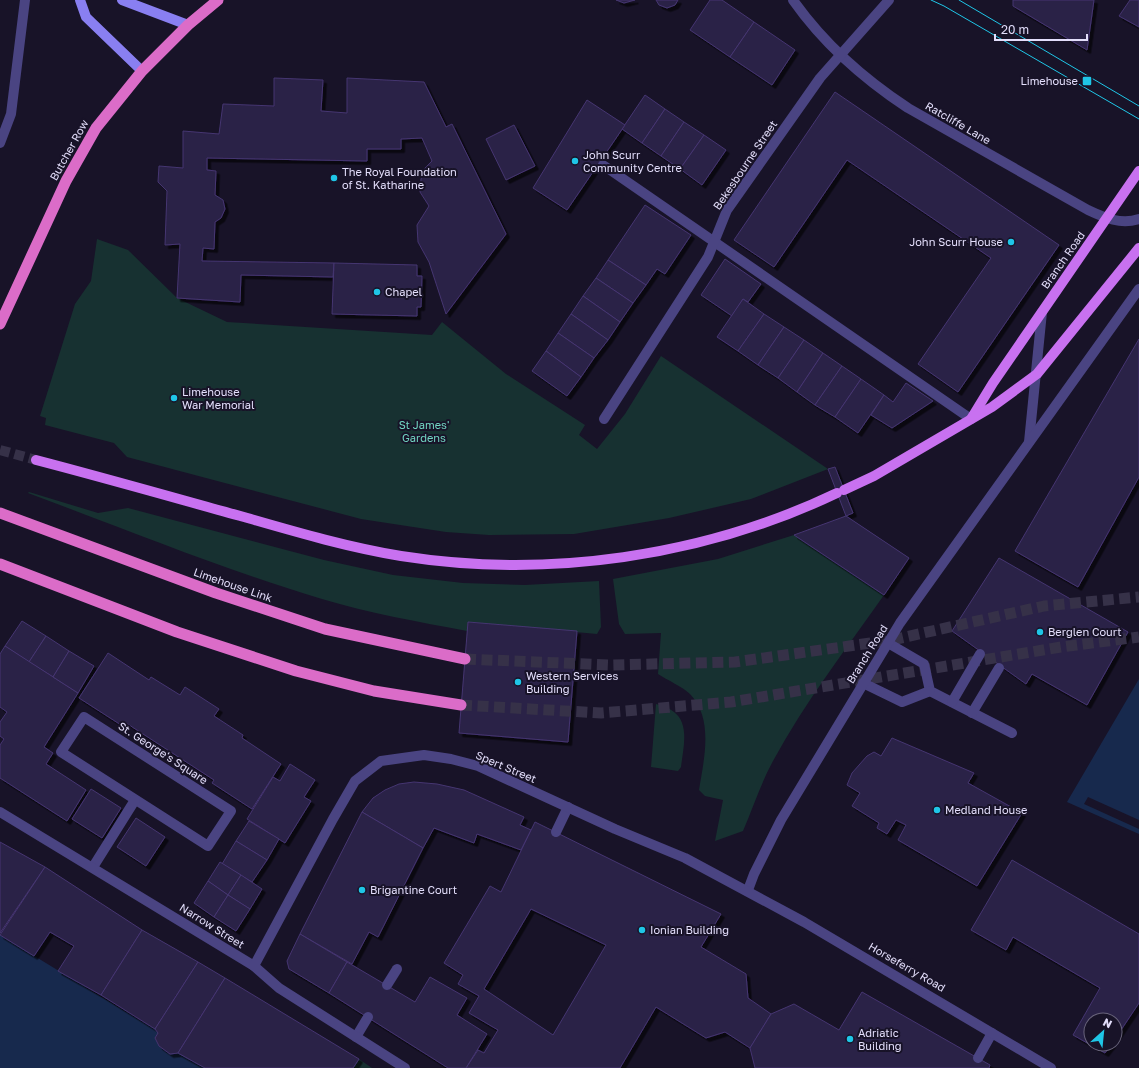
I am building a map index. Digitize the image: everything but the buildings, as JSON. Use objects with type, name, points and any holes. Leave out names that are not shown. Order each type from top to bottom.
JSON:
[{"type":"highway","name":"Butcher Row","points":[[0,324],[3,309],[66,181],[96,128],[142,71],[188,25],[218,0]]},
{"type":"highway","name":"Limehouse Link","points":[[0,513],[216,594],[325,629],[465,659]]},
{"type":"highway","points":[[0,564],[177,632],[296,671],[374,691],[461,705]]},
{"type":"main road","points":[[80,0],[86,17],[142,71]]},
{"type":"main road","points":[[122,0],[188,25]]},
{"type":"main road","name":"Branch Road","points":[[1042,312],[1139,171]]},
{"type":"main road","points":[[36,460],[331,542],[401,556],[521,566],[592,562],[668,549],[738,532],[809,506],[874,476],[992,407],[1036,374],[1139,248]]},
{"type":"main road","points":[[971,419],[993,383],[1042,312]]},
{"type":"street","points":[[0,143],[11,114],[26,0]]},
{"type":"street","name":"Ratcliffe Lane","points":[[793,0],[821,36],[840,54],[885,93],[908,108],[1106,219],[1119,222],[1139,219]]},
{"type":"street","name":"Bekesbourne Street","points":[[604,419],[708,257],[715,243],[727,210],[820,78],[889,0]]},
{"type":"street","points":[[603,165],[971,419]]},
{"type":"street","name":"Branch Road","points":[[748,890],[754,874],[781,820],[888,643],[1139,289]]},
{"type":"street","name":"Branch Road","points":[[1029,444],[1042,312]]},
{"type":"street","points":[[888,643],[924,664],[930,691]]},
{"type":"street","points":[[952,702],[980,654]]},
{"type":"street","points":[[972,713],[999,668]]},
{"type":"street","points":[[863,683],[902,702],[930,691],[1012,733]]},
{"type":"street","name":"St. George's Square","points":[[84,717],[231,811],[208,846],[135,800],[61,752],[84,717]]},
{"type":"street","name":"Spert Street","points":[[254,966],[333,818],[355,782],[381,761],[424,755],[451,759],[478,766],[685,858],[748,890]]},
{"type":"street","points":[[93,867],[135,800]]},
{"type":"street","points":[[556,832],[568,807]]},
{"type":"street","name":"Narrow Street","points":[[0,812],[254,966],[279,988],[406,1068]]},
{"type":"street","name":"Horseferry Road","points":[[748,890],[921,990],[1051,1068]]},
{"type":"street","points":[[387,985],[397,969]]},
{"type":"street","points":[[356,1037],[368,1017]]},
{"type":"street","points":[[978,1058],[992,1033]]},
{"type":"green space","name":"St James' Gardens","points":[[97,239],[128,250],[177,298],[227,322],[432,335],[442,322],[506,374],[585,425],[579,435],[597,449],[625,414],[661,356],[828,469],[751,499],[669,518],[574,534],[489,535],[446,532],[361,519],[127,457],[114,443],[45,425],[46,418],[40,416],[75,304],[91,281]]},
{"type":"green space","points":[[29,492],[98,513],[128,508],[324,560],[393,575],[463,583],[525,585],[599,581],[601,627],[597,634],[468,622],[467,631],[358,609],[322,599],[211,562],[28,493]]},
{"type":"green space","points":[[794,535],[884,595],[826,676],[785,739],[765,778],[743,831],[715,841],[723,800],[705,796],[699,790],[705,753],[705,727],[702,715],[697,704],[687,691],[658,674],[661,633],[625,634],[619,624],[613,579],[718,559]]},
{"type":"green space","points":[[656,704],[668,708],[674,712],[682,723],[684,730],[684,745],[681,767],[678,771],[651,767]]},
{"type":"green space","points":[[359,1059],[372,1068],[353,1068]]},
{"type":"water","points":[[1139,679],[1139,834],[1067,802]]},
{"type":"water","points":[[0,935],[154,1029],[158,1033],[155,1038],[159,1046],[166,1052],[170,1054],[178,1053],[205,1068],[0,1068]]},
{"type":"pier","points":[[1088,797],[1139,820],[1139,829],[1084,804]]},
{"type":"tunnel","points":[[0,450],[36,460]]},
{"type":"tunnel","points":[[465,659],[610,665],[735,662],[892,640],[1044,606],[1139,597]]},
{"type":"tunnel","points":[[461,705],[601,713],[731,702],[1061,647],[1139,637]]},
{"type":"tram line","points":[[931,0],[944,6],[1139,119]]},
{"type":"tram line","points":[[959,0],[1139,106]]},
{"type":"place","name":"Limehouse","points":[[1087,81]]},
{"type":"place","name":"John Scurr Community Centre","points":[[575,161]]},
{"type":"place","name":"The Royal Foundation of St. Katharine","points":[[334,178]]},
{"type":"place","name":"John Scurr House","points":[[1011,242]]},
{"type":"place","name":"Chapel","points":[[377,292]]},
{"type":"place","name":"Limehouse War Memorial","points":[[174,398]]},
{"type":"place","name":"Berglen Court","points":[[1040,632]]},
{"type":"place","name":"Western Services Building","points":[[518,682]]},
{"type":"place","name":"Medland House","points":[[937,810]]},
{"type":"place","name":"Brigantine Court","points":[[362,890]]},
{"type":"place","name":"Ionian Building","points":[[642,930]]},
{"type":"place","name":"Adriatic Building","points":[[850,1039]]}]
